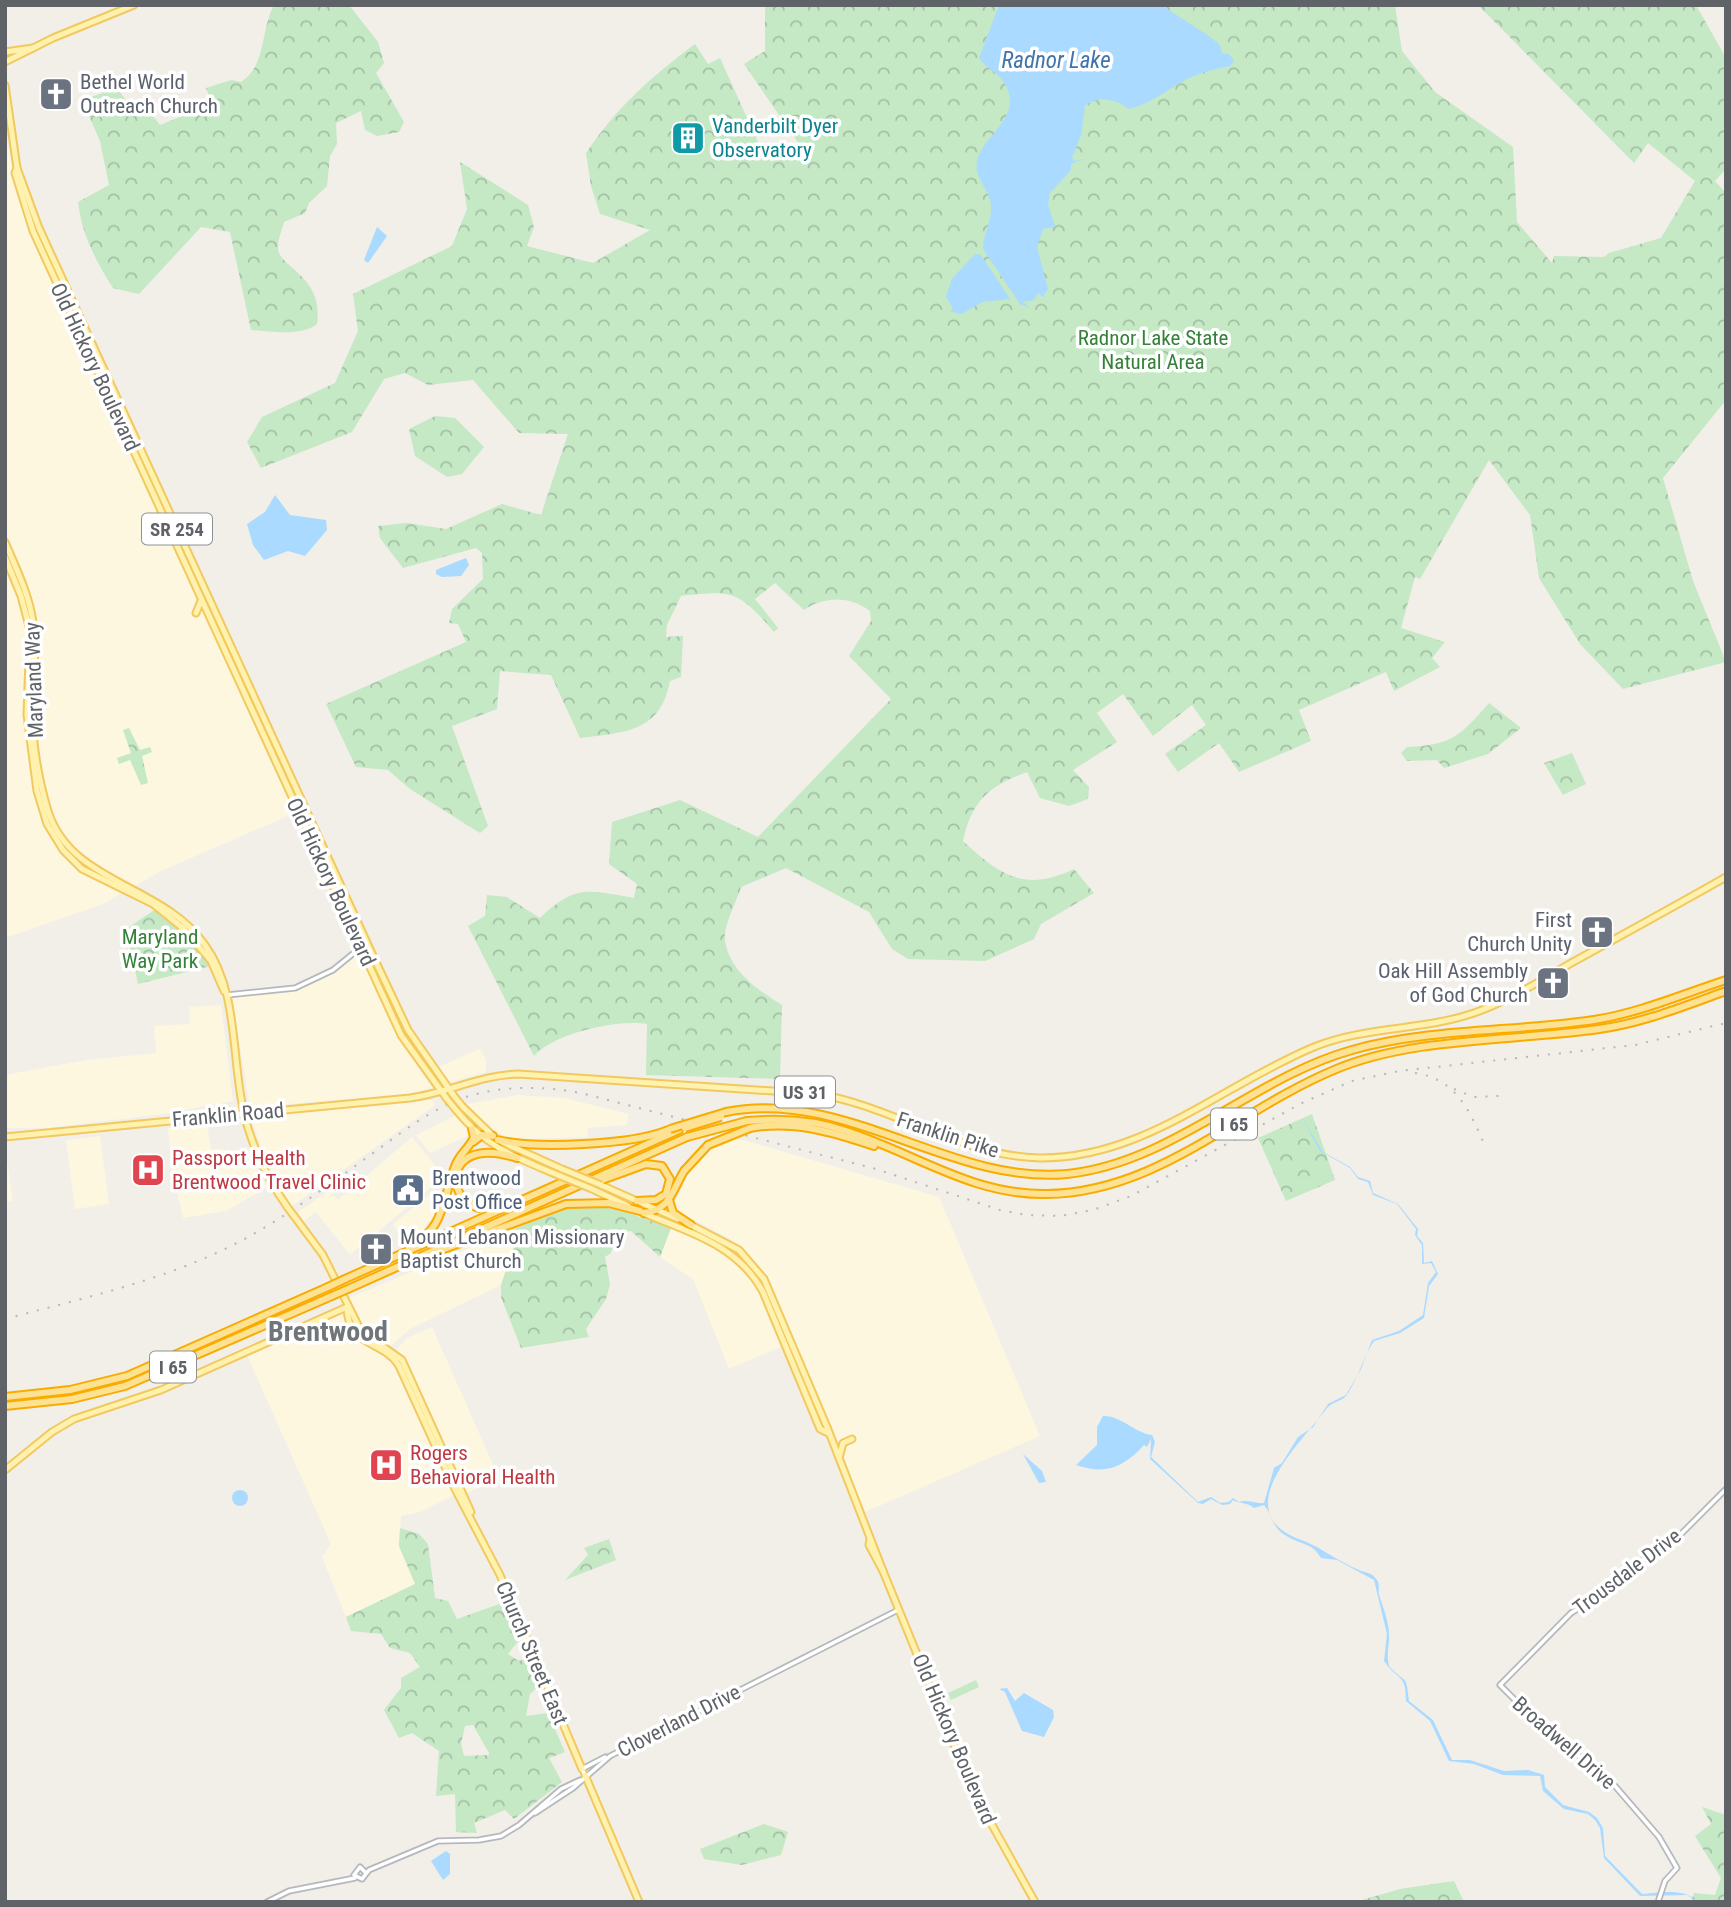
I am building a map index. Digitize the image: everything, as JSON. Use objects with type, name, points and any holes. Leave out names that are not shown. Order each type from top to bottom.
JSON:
[{"type":"highway","name":"I 65","points":[[5,1397],[70,1391],[127,1376],[679,1130],[726,1114],[782,1111],[833,1118],[985,1167],[1027,1174],[1066,1174],[1103,1167],[1137,1155],[1294,1072],[1350,1050],[1389,1042],[1596,1020],[1634,1011],[1726,980]]},
{"type":"highway","name":"I 65","points":[[5,1406],[72,1399],[125,1386],[687,1137],[785,1120],[834,1127],[967,1182],[1001,1191],[1046,1194],[1096,1189],[1157,1168],[1308,1082],[1354,1062],[1407,1050],[1610,1028],[1726,991]]},
{"type":"highway","points":[[345,1279],[418,1243],[433,1229],[443,1213],[457,1160],[479,1136],[519,1143],[640,1139],[726,1114]]},
{"type":"highway","points":[[422,1255],[566,1204],[609,1203],[642,1212],[656,1209],[669,1200],[684,1171],[712,1143],[748,1125]]},
{"type":"highway","points":[[472,1129],[472,1142]]},
{"type":"highway","points":[[517,1158],[479,1151],[462,1163],[456,1182],[465,1201],[480,1209],[522,1200]]},
{"type":"highway","points":[[547,1201],[644,1164],[662,1167],[669,1177],[667,1192],[656,1200],[637,1201]]},
{"type":"highway","points":[[669,1200],[672,1212],[691,1225]]},
{"type":"main road","points":[[5,62],[134,5]]},
{"type":"main road","points":[[5,52],[33,48]]},
{"type":"main road","name":"Old Hickory Boulevard","points":[[5,85],[17,168],[31,209],[110,391],[364,946],[401,1035],[447,1099],[479,1136],[517,1158],[716,1244],[740,1260],[758,1281],[820,1429],[828,1433]]},
{"type":"main road","name":"Old Hickory Boulevard","points":[[17,168],[15,173],[26,212],[63,297],[110,391]]},
{"type":"main road","points":[[63,297],[70,295]]},
{"type":"main road","name":"Old Hickory Boulevard","points":[[174,531],[201,598],[364,946],[408,1030],[454,1096],[496,1138],[691,1225],[732,1246],[757,1268],[789,1336],[870,1539],[874,1556],[883,1570],[972,1789],[1035,1902]]},
{"type":"main road","name":"Maryland Way","points":[[5,542],[16,567],[33,624],[31,682]]},
{"type":"main road","name":"Maryland Way","points":[[5,557],[30,630],[37,768],[45,813],[57,842],[100,876],[172,910],[218,968],[244,1113]]},
{"type":"main road","points":[[9,565],[16,567]]},
{"type":"main road","points":[[196,613],[201,598]]},
{"type":"main road","name":"Franklin Pike","points":[[449,1089],[484,1078],[518,1074],[810,1093],[856,1103],[988,1151],[1038,1158],[1085,1154],[1114,1147],[1152,1132],[1321,1044],[1367,1031],[1442,1021],[1496,1004],[1726,877]]},
{"type":"main road","name":"Franklin Road","points":[[5,1138],[390,1101],[449,1089]]},
{"type":"main road","name":"Church Street East","points":[[244,1113],[266,1173],[323,1255],[347,1307],[365,1336],[392,1350],[402,1360],[583,1775]]},
{"type":"main road","points":[[5,1470],[52,1432],[74,1419],[161,1390],[347,1307]]},
{"type":"main road","points":[[839,1461],[842,1445],[852,1439]]},
{"type":"main road","points":[[583,1775],[639,1902]]},
{"type":"street","points":[[224,993],[295,988],[334,970],[364,946]]},
{"type":"street","name":"Trousdale Drive","points":[[1500,1685],[1571,1613],[1603,1593],[1631,1566],[1669,1546],[1726,1489]]},
{"type":"street","name":"Cloverland Drive","points":[[366,1871],[438,1841],[495,1838],[514,1829],[613,1754],[899,1610]]},
{"type":"street","name":"Broadwell Drive","points":[[1500,1685],[1554,1737],[1606,1776],[1660,1839],[1677,1868],[1661,1890],[1658,1899]]},
{"type":"street","points":[[267,1902],[289,1891],[335,1884],[353,1876],[356,1868],[366,1871],[362,1880],[353,1876]]},
{"type":"shaded area","points":[[5,129],[17,196],[33,240],[297,812],[161,871],[103,904],[5,938]]},
{"type":"shaded area","points":[[360,951],[396,1033],[432,1088],[407,1094],[250,1107],[232,998],[294,990],[332,973]]},
{"type":"shaded area","points":[[221,1005],[233,1101],[163,1114],[46,1128],[6,1128],[5,1075],[86,1060],[156,1053],[154,1026],[190,1024],[189,1007]]},
{"type":"shaded area","points":[[480,1049],[486,1060],[486,1072],[451,1082],[436,1068]]},
{"type":"shaded area","points":[[518,1095],[564,1098],[629,1114],[627,1125],[587,1128],[588,1137],[514,1139],[491,1130],[468,1104]]},
{"type":"shaded area","points":[[432,1100],[435,1105],[292,1206],[271,1174],[252,1121],[257,1115]]},
{"type":"shaded area","points":[[456,1115],[472,1134],[430,1153],[416,1135]]},
{"type":"shaded area","points":[[207,1125],[211,1149],[231,1150],[240,1156],[252,1158],[267,1187],[226,1211],[183,1218],[172,1170],[168,1128]]},
{"type":"shaded area","points":[[100,1136],[109,1204],[75,1209],[66,1140]]},
{"type":"shaded area","points":[[412,1137],[440,1171],[441,1179],[350,1255],[316,1212],[304,1221],[298,1212],[330,1190],[338,1200]]},
{"type":"shaded area","points":[[736,1138],[939,1197],[1040,1436],[863,1513],[768,1281],[751,1258],[730,1239],[672,1208],[693,1165],[713,1148]]},
{"type":"shaded area","points":[[5,1148],[13,1201],[5,1202]]},
{"type":"shaded area","points":[[431,1193],[438,1203],[434,1216],[422,1231],[404,1243],[393,1224]]},
{"type":"shaded area","points":[[671,1228],[721,1250],[743,1266],[758,1288],[782,1346],[729,1369],[693,1279],[660,1257]]},
{"type":"shaded area","points":[[507,1232],[514,1246],[501,1285],[410,1329],[391,1346],[364,1330],[349,1298]]},
{"type":"shaded area","points":[[343,1312],[357,1339],[395,1362],[456,1494],[420,1512],[401,1516],[399,1546],[415,1584],[346,1617],[322,1557],[331,1544],[247,1355]]},
{"type":"shaded area","points":[[432,1327],[499,1478],[465,1494],[408,1365],[396,1349],[407,1338]]},
{"type":"green space","points":[[274,5],[349,5],[378,42],[384,63],[376,73],[404,122],[399,132],[377,136],[365,130],[361,111],[336,123],[337,144],[330,156],[327,186],[309,203],[305,213],[284,222],[278,249],[286,262],[308,284],[317,308],[317,324],[294,332],[251,330],[230,232],[201,227],[139,294],[113,288],[90,246],[78,202],[109,185],[100,141],[82,100],[117,88],[131,107],[149,111],[160,125],[212,104],[206,88],[231,80],[241,82],[255,66]]},
{"type":"green space","name":"Radnor Lake State Natural Area","points":[[765,5],[1395,5],[1402,51],[1435,92],[1513,147],[1517,222],[1552,263],[1554,256],[1604,257],[1609,253],[1661,238],[1695,181],[1648,143],[1634,163],[1478,5],[1696,5],[1726,58],[1726,169],[1715,181],[1726,193],[1726,400],[1663,478],[1693,581],[1726,662],[1623,689],[1580,644],[1539,578],[1530,515],[1489,460],[1420,579],[1415,577],[1401,628],[1445,642],[1432,658],[1440,667],[1394,691],[1386,672],[1299,710],[1311,741],[1239,772],[1219,743],[1178,772],[1165,754],[1206,725],[1192,705],[1153,736],[1123,694],[1097,713],[1117,742],[1073,770],[1089,787],[1088,799],[1069,806],[1040,798],[1027,772],[1002,783],[984,796],[971,815],[963,841],[976,853],[1001,871],[1027,880],[1041,880],[1074,869],[1094,893],[1041,924],[1034,939],[985,961],[908,959],[892,949],[869,912],[786,868],[741,887],[725,934],[728,951],[738,970],[754,986],[782,1005],[780,1079],[646,1075],[647,1024],[604,1026],[571,1034],[543,1048],[534,1056],[468,926],[485,916],[487,895],[507,897],[540,918],[563,899],[583,892],[634,898],[637,884],[609,864],[612,822],[680,800],[758,837],[891,699],[849,656],[871,621],[870,611],[846,600],[820,602],[804,610],[775,583],[755,599],[778,628],[774,632],[752,608],[734,596],[713,593],[681,596],[667,625],[666,637],[683,636],[681,677],[670,681],[658,711],[649,720],[638,727],[612,734],[580,738],[551,675],[500,671],[497,709],[452,726],[488,826],[480,833],[410,789],[388,770],[356,767],[326,704],[466,642],[458,624],[449,623],[452,609],[483,579],[482,553],[476,548],[403,568],[380,538],[378,526],[407,523],[446,529],[502,504],[541,515],[568,434],[519,433],[473,380],[428,385],[405,373],[384,379],[352,432],[261,468],[247,442],[262,417],[335,383],[358,331],[353,294],[452,246],[467,209],[460,162],[528,205],[534,227],[527,246],[593,263],[650,230],[600,214],[591,186],[586,153],[610,121],[636,94],[695,44],[708,64],[720,58],[758,142],[771,162],[799,144],[744,64],[765,51]]},
{"type":"green space","points":[[435,416],[455,418],[484,447],[462,474],[447,477],[415,456],[409,429]]},
{"type":"green space","points":[[1489,703],[1521,728],[1488,754],[1444,768],[1437,760],[1407,761],[1401,753],[1407,747],[1435,744],[1454,737]]},
{"type":"green space","points":[[129,728],[140,750],[150,747],[152,752],[142,756],[148,783],[141,785],[130,760],[119,764],[117,758],[131,753],[123,730]]},
{"type":"green space","points":[[1572,753],[1586,784],[1563,795],[1544,763]]},
{"type":"green space","name":"Maryland Way Park","points":[[156,909],[186,934],[211,966],[138,984],[126,929]]},
{"type":"green space","points":[[1312,1114],[1335,1180],[1286,1201],[1258,1138]]},
{"type":"green space","points":[[592,1206],[615,1208],[671,1228],[660,1257],[631,1231],[617,1234],[611,1253],[605,1257],[610,1284],[606,1299],[586,1329],[589,1337],[521,1348],[501,1297],[501,1285],[514,1246],[507,1232],[564,1209]]},
{"type":"green space","points":[[400,1528],[419,1534],[428,1544],[435,1598],[448,1601],[457,1619],[505,1602],[519,1640],[508,1654],[519,1661],[528,1657],[538,1687],[530,1694],[526,1716],[548,1713],[565,1752],[549,1758],[562,1782],[514,1819],[505,1810],[474,1823],[477,1833],[456,1832],[455,1794],[436,1796],[439,1751],[412,1733],[399,1738],[384,1710],[401,1688],[401,1678],[420,1667],[410,1653],[390,1648],[381,1634],[351,1631],[346,1617],[415,1584],[399,1546]],"holes":[[[473,1725],[489,1753],[464,1756],[461,1744],[465,1726]]]},
{"type":"green space","points":[[609,1539],[616,1560],[565,1580],[588,1555],[584,1548]]},
{"type":"green space","points":[[976,1680],[979,1687],[951,1700],[948,1693]]},
{"type":"green space","points":[[1702,1807],[1726,1815],[1726,1902],[1691,1902],[1694,1893],[1715,1895],[1721,1878],[1695,1836],[1711,1824]]},
{"type":"green space","points":[[764,1824],[788,1832],[781,1855],[742,1865],[704,1859],[700,1849]]},
{"type":"green space","points":[[1454,1881],[1464,1902],[1355,1902],[1400,1889]]},
{"type":"water","name":"Radnor Lake","points":[[999,5],[1161,5],[1209,36],[1220,45],[1222,53],[1229,54],[1234,61],[1230,66],[1187,79],[1137,107],[1129,109],[1119,103],[1101,99],[1085,106],[1081,135],[1072,158],[1075,161],[1084,159],[1071,164],[1071,170],[1050,193],[1048,204],[1055,227],[1043,229],[1037,247],[1048,289],[1043,297],[1038,293],[1034,300],[1023,302],[1030,308],[1020,304],[983,249],[991,206],[976,167],[977,161],[1006,116],[1009,106],[1005,84],[979,58]]},
{"type":"water","points":[[377,227],[387,236],[368,263],[364,260]]},
{"type":"water","points":[[975,254],[981,255],[1010,299],[983,302],[961,314],[950,311],[953,309],[946,296],[952,279]]},
{"type":"water","points":[[275,495],[290,515],[326,520],[327,530],[305,556],[288,551],[264,560],[253,545],[247,524],[265,512]]},
{"type":"water","points":[[466,558],[469,565],[461,576],[442,577],[436,574],[436,570]]},
{"type":"water","points":[[1302,1118],[1323,1152],[1350,1167],[1358,1177],[1370,1181],[1373,1193],[1398,1204],[1418,1229],[1417,1236],[1423,1243],[1424,1263],[1432,1261],[1438,1274],[1429,1286],[1424,1318],[1400,1333],[1374,1341],[1367,1353],[1372,1340],[1399,1331],[1423,1315],[1428,1283],[1436,1272],[1431,1263],[1422,1264],[1422,1245],[1415,1235],[1416,1229],[1397,1204],[1373,1195],[1368,1182],[1358,1179],[1350,1168],[1320,1151]]},
{"type":"water","points":[[1357,1376],[1346,1396],[1329,1406],[1319,1418],[1328,1404],[1346,1395]]},
{"type":"water","points":[[1103,1416],[1109,1416],[1152,1435],[1155,1442],[1151,1457],[1198,1502],[1211,1497],[1220,1503],[1229,1502],[1233,1498],[1239,1502],[1264,1503],[1274,1468],[1282,1463],[1298,1437],[1310,1429],[1275,1478],[1269,1497],[1270,1514],[1281,1529],[1375,1577],[1389,1628],[1389,1666],[1406,1682],[1409,1701],[1433,1720],[1452,1760],[1470,1760],[1504,1771],[1528,1770],[1544,1775],[1545,1787],[1563,1805],[1589,1812],[1597,1818],[1603,1828],[1605,1856],[1642,1894],[1686,1894],[1697,1902],[1687,1895],[1640,1896],[1604,1858],[1600,1828],[1595,1820],[1588,1814],[1564,1809],[1543,1791],[1540,1776],[1503,1775],[1474,1764],[1449,1761],[1430,1721],[1406,1701],[1403,1681],[1384,1661],[1387,1634],[1374,1580],[1337,1560],[1321,1558],[1311,1547],[1284,1534],[1275,1526],[1264,1505],[1254,1508],[1233,1500],[1230,1504],[1222,1505],[1211,1499],[1203,1504],[1198,1503],[1150,1459],[1151,1439],[1147,1447],[1144,1445],[1129,1459],[1113,1467],[1096,1469],[1076,1465],[1097,1445],[1097,1427]]},
{"type":"water","points":[[1023,1454],[1042,1471],[1046,1482],[1039,1483]]},
{"type":"water","points":[[240,1490],[248,1498],[240,1506],[232,1498]]},
{"type":"water","points":[[1007,1688],[1015,1701],[1024,1693],[1053,1710],[1054,1717],[1044,1737],[1022,1731],[1005,1692],[999,1689]]},
{"type":"water","points":[[446,1851],[450,1854],[450,1874],[443,1880],[431,1861]]},
{"type":"railway","points":[[5,1319],[146,1280],[227,1248],[300,1205],[429,1114],[455,1101],[483,1092],[542,1088],[585,1094],[876,1169],[1000,1210],[1026,1215],[1060,1216],[1093,1210],[1131,1196],[1302,1103],[1352,1081],[1399,1071],[1635,1045],[1726,1023]]},
{"type":"railway","points":[[1415,1073],[1429,1076],[1452,1090],[1474,1121],[1485,1146]]},
{"type":"railway","points":[[1454,1089],[1474,1097],[1499,1096]]},
{"type":"place","name":"Bethel World Outreach Church","points":[[56,94]]},
{"type":"place","name":"Vanderbilt Dyer Observatory","points":[[688,138]]},
{"type":"place","name":"First Church Unity","points":[[1597,932]]},
{"type":"place","name":"Oak Hill Assembly of God Church","points":[[1553,983]]},
{"type":"place","name":"Passport Health Brentwood Travel Clinic","points":[[148,1170]]},
{"type":"place","name":"Brentwood Post Office","points":[[408,1190]]},
{"type":"place","name":"Mount Lebanon Missionary Baptist Church","points":[[376,1249]]},
{"type":"place","name":"Rogers Behavioral Health","points":[[386,1465]]},
{"type":"district","name":"Brentwood","points":[[328,1331]]}]
